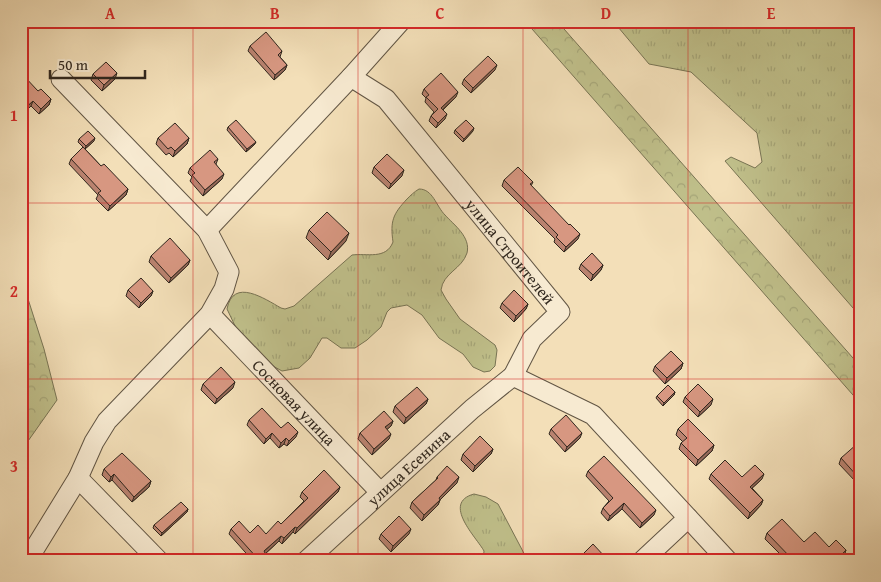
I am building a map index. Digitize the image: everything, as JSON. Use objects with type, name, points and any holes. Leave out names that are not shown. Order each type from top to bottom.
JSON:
[{"type":"street","points":[[207,230],[401,21]]},
{"type":"street","name":"улица Строителей","points":[[351,77],[386,99],[560,312],[532,339],[513,376]]},
{"type":"street","points":[[27,561],[78,478],[94,442],[107,421],[210,314],[224,290],[229,272],[207,230],[61,79]]},
{"type":"street","name":"Сосновая улица","points":[[210,314],[380,492]]},
{"type":"street","points":[[513,376],[593,415],[728,561]]},
{"type":"street","name":"улица Есенина","points":[[306,561],[472,409],[513,376]]},
{"type":"street","points":[[78,478],[159,561]]},
{"type":"street","points":[[642,561],[688,518]]},
{"type":"green space","points":[[525,21],[557,21],[860,366],[860,403]]},
{"type":"green space","points":[[613,21],[860,21],[860,316],[725,161],[731,157],[755,168],[762,162],[757,133],[691,72],[649,64]]},
{"type":"green space","points":[[419,189],[431,195],[467,242],[468,247],[465,258],[445,279],[441,290],[460,319],[495,345],[497,350],[495,366],[490,371],[484,372],[473,367],[463,354],[439,338],[422,315],[407,305],[391,308],[387,312],[381,327],[355,348],[341,348],[327,338],[322,338],[310,358],[299,368],[282,371],[271,365],[237,330],[227,309],[230,299],[236,294],[250,293],[285,309],[294,306],[352,255],[376,254],[390,248],[393,242],[392,223],[398,209]]},
{"type":"green space","points":[[21,277],[44,349],[57,400],[21,451]]},
{"type":"green space","points":[[474,494],[486,497],[498,504],[528,561],[483,561],[484,551],[469,530],[461,513],[461,505],[465,498]]},
{"type":"building","points":[[266,32],[282,51],[278,55],[287,65],[275,75],[250,46]]},
{"type":"building","points":[[488,56],[497,65],[473,88],[464,79]]},
{"type":"building","points":[[106,62],[117,73],[104,85],[93,74]]},
{"type":"building","points":[[441,73],[458,92],[441,108],[447,114],[438,123],[431,116],[438,109],[426,97],[429,95],[424,89]]},
{"type":"building","points":[[23,75],[38,91],[41,89],[51,99],[41,109],[33,101],[23,110],[21,108],[21,76]]},
{"type":"building","points":[[236,120],[256,142],[247,149],[228,127]]},
{"type":"building","points":[[466,120],[474,128],[464,139],[455,130]]},
{"type":"building","points":[[175,123],[189,138],[175,151],[171,147],[168,149],[158,138]]},
{"type":"building","points":[[88,131],[95,138],[86,146],[79,139]]},
{"type":"building","points":[[83,147],[101,166],[104,164],[128,189],[110,206],[98,193],[101,191],[71,159]]},
{"type":"building","points":[[210,150],[218,159],[214,162],[224,174],[205,190],[192,175],[195,173],[190,168]]},
{"type":"building","points":[[387,154],[404,170],[391,184],[374,167]]},
{"type":"building","points":[[518,167],[533,182],[530,184],[580,234],[566,247],[556,237],[558,235],[504,180]]},
{"type":"building","points":[[327,212],[349,233],[331,252],[309,230]]},
{"type":"building","points":[[170,238],[190,260],[171,278],[151,256]]},
{"type":"building","points":[[592,253],[603,265],[593,275],[581,264]]},
{"type":"building","points":[[141,278],[153,291],[141,303],[128,290]]},
{"type":"building","points":[[514,290],[528,304],[516,316],[502,303]]},
{"type":"building","points":[[671,351],[683,363],[667,378],[655,366]]},
{"type":"building","points":[[221,367],[235,382],[217,399],[203,384]]},
{"type":"building","points":[[698,384],[713,399],[700,412],[685,397]]},
{"type":"building","points":[[668,385],[675,392],[664,403],[657,396]]},
{"type":"building","points":[[417,387],[428,399],[406,418],[395,406]]},
{"type":"building","points":[[262,408],[281,428],[288,422],[298,432],[289,441],[286,438],[281,443],[272,433],[266,439],[249,420]]},
{"type":"building","points":[[384,411],[393,421],[385,427],[391,434],[374,449],[360,433]]},
{"type":"building","points":[[566,415],[582,433],[567,447],[551,429]]},
{"type":"building","points":[[688,419],[714,445],[698,460],[681,443],[687,438],[678,429]]},
{"type":"building","points":[[480,436],[493,449],[475,466],[463,454]]},
{"type":"building","points":[[857,444],[860,447],[860,475],[858,477],[841,458]]},
{"type":"building","points":[[122,453],[151,481],[134,497],[114,474],[111,477],[104,469]]},
{"type":"building","points":[[604,456],[656,510],[642,523],[624,503],[610,516],[603,508],[613,498],[588,471]]},
{"type":"building","points":[[725,460],[742,477],[755,465],[764,474],[750,487],[763,500],[750,513],[711,474]]},
{"type":"building","points":[[447,466],[459,477],[439,498],[440,500],[424,515],[412,502],[438,478]]},
{"type":"building","points":[[324,470],[340,487],[297,528],[295,527],[284,538],[281,536],[258,559],[231,529],[239,521],[250,533],[258,525],[266,534],[278,521],[281,524],[308,498],[302,492]]},
{"type":"building","points":[[181,502],[188,509],[162,533],[154,525]]},
{"type":"building","points":[[399,516],[411,529],[393,546],[381,534]]},
{"type":"building","points":[[782,519],[804,542],[815,532],[829,547],[836,540],[846,550],[835,561],[794,561],[767,533]]},
{"type":"building","points":[[593,544],[606,558],[603,561],[576,561]]},
{"type":"building","points":[[682,553],[689,561],[674,561]]}]
